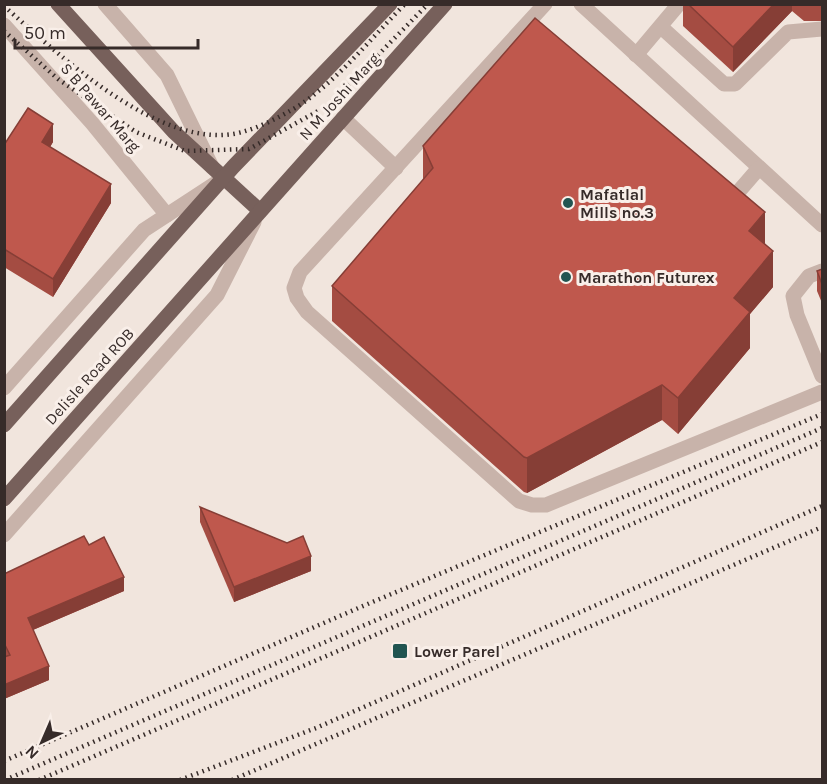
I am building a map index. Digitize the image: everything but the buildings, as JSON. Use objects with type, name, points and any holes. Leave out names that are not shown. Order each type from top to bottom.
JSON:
[{"type":"main road","points":[[57,4],[174,132],[260,211]]},
{"type":"main road","name":"N M Joshi Marg","points":[[164,246],[223,178],[390,4]]},
{"type":"main road","name":"N M Joshi Marg","points":[[200,278],[445,4]]},
{"type":"main road","name":"Delisle Road ROB","points":[[4,425],[164,246]]},
{"type":"main road","name":"Delisle Road ROB","points":[[4,499],[200,278]]},
{"type":"street","points":[[105,4],[167,75],[212,167]]},
{"type":"street","points":[[546,4],[532,31],[396,168],[300,272],[294,288],[297,298],[307,312],[519,501],[532,506],[546,505],[822,392]]},
{"type":"street","points":[[582,4],[822,225]]},
{"type":"street","points":[[636,55],[679,4]]},
{"type":"street","name":"S B Pawar Marg","points":[[4,25],[92,123],[167,215]]},
{"type":"street","points":[[661,27],[724,84],[730,86],[735,84],[788,32],[822,29]]},
{"type":"street","points":[[343,118],[396,168]]},
{"type":"street","points":[[709,190],[722,201],[727,201],[733,198],[759,168]]},
{"type":"street","points":[[4,388],[144,230],[223,178]]},
{"type":"street","points":[[4,535],[218,295],[260,211]]},
{"type":"street","points":[[822,271],[809,276],[793,296],[797,315],[822,376]]},
{"type":"railway","points":[[4,6],[82,73],[114,95],[146,114],[179,128],[211,135],[242,132],[254,128],[304,102],[350,63],[405,4]]},
{"type":"railway","points":[[4,31],[58,79],[136,132],[185,151],[249,149],[329,105],[428,4]]},
{"type":"railway","points":[[4,761],[370,603],[822,414]]},
{"type":"railway","points":[[5,780],[822,428]]},
{"type":"railway","points":[[39,780],[822,442]]},
{"type":"railway","points":[[180,780],[316,728],[822,506]]},
{"type":"railway","points":[[232,780],[822,527]]},
{"type":"place","name":"Mafatlal Mills no.3","points":[[568,203]]},
{"type":"place","name":"Marathon Futurex","points":[[566,277]]},
{"type":"place","name":"Lower Parel","points":[[400,651]]}]
